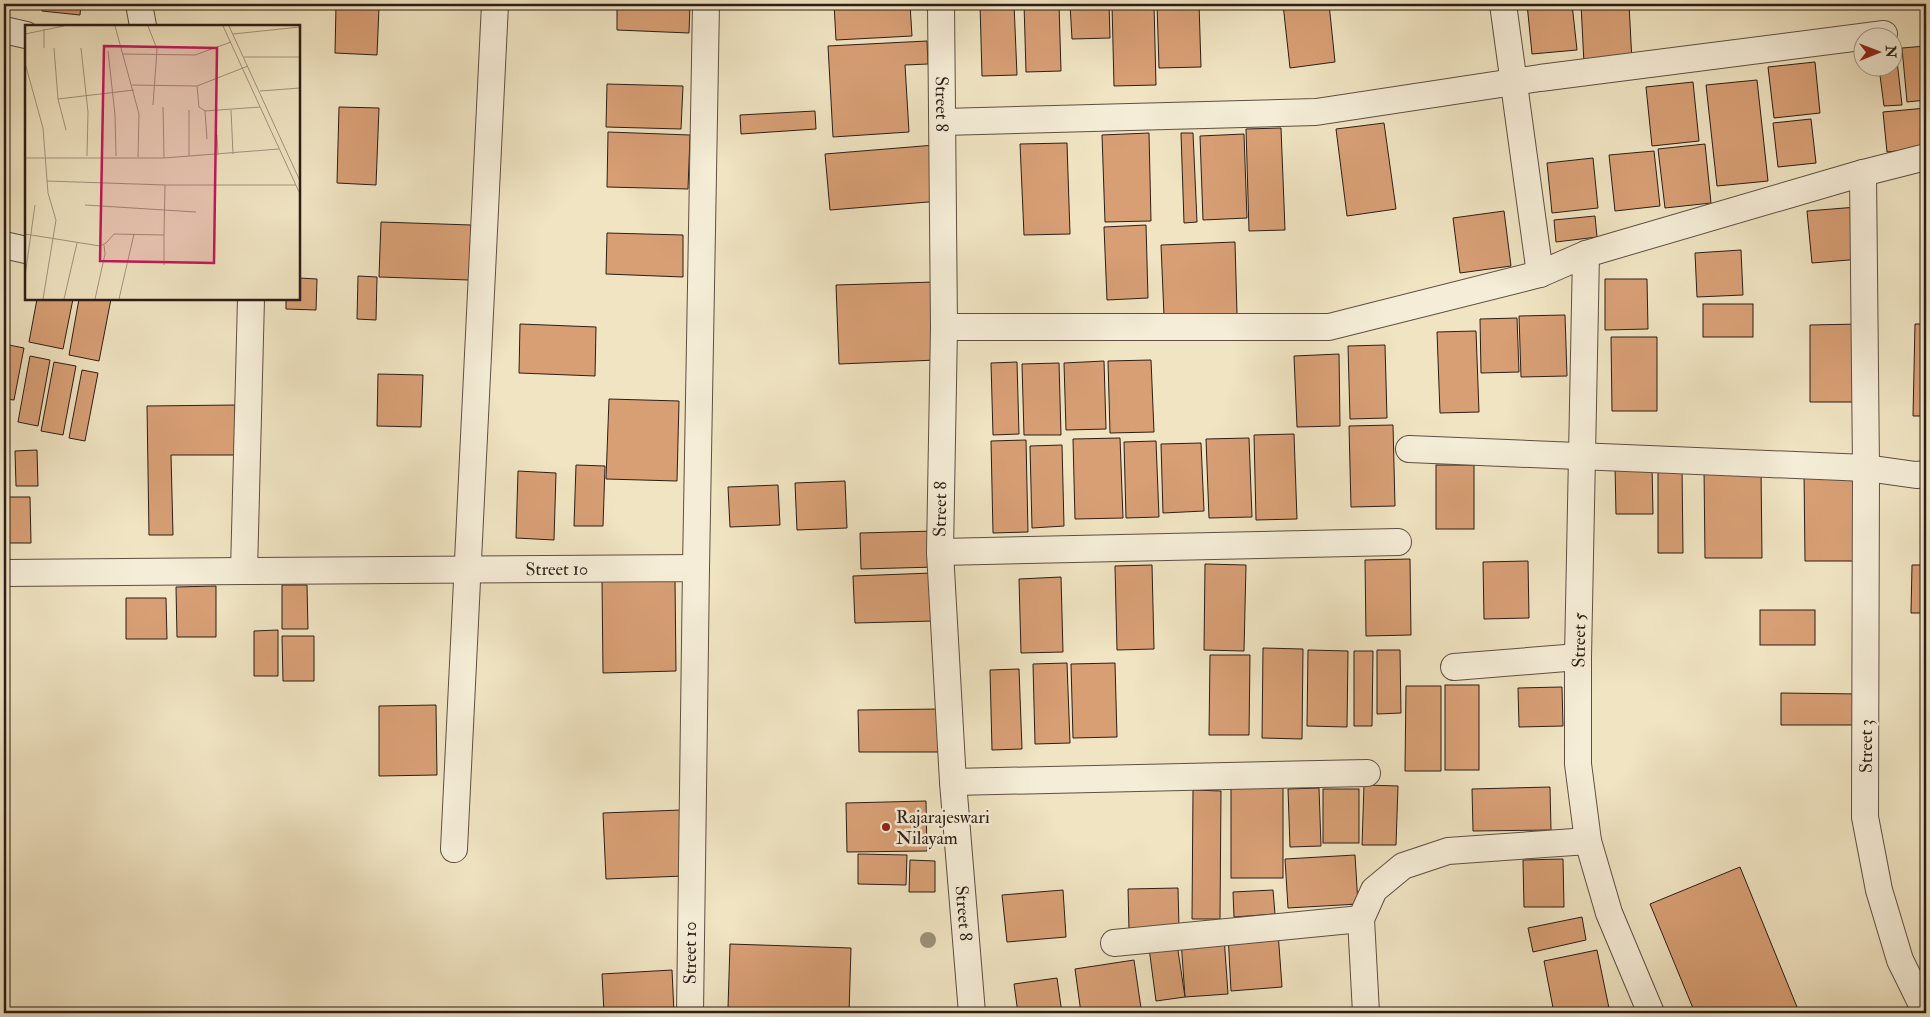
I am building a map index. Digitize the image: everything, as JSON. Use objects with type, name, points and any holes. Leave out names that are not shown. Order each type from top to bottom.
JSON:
[{"type":"street","points":[[139,4],[143,25]]},
{"type":"street","points":[[454,849],[495,4]]},
{"type":"street","points":[[696,568],[706,4]]},
{"type":"street","name":"Street 8","points":[[941,4],[944,326],[940,552],[954,782],[972,1013]]},
{"type":"street","points":[[1503,4],[1512,82],[1540,274]]},
{"type":"street","points":[[4,30],[25,35]]},
{"type":"street","points":[[942,122],[1316,112],[1512,82],[1852,38]]},
{"type":"street","points":[[944,326],[1329,327],[1540,274],[1586,254],[1863,173],[1926,157]]},
{"type":"street","name":"Street 3","points":[[1863,173],[1866,468],[1866,817],[1879,890],[1900,960],[1926,1013]]},
{"type":"street","points":[[4,245],[25,250]]},
{"type":"street","name":"Street 5","points":[[1586,254],[1578,656],[1578,764],[1588,841],[1609,913],[1651,1013]]},
{"type":"street","points":[[244,571],[251,300]]},
{"type":"street","points":[[1408,449],[1866,468],[1916,475],[1926,474]]},
{"type":"street","points":[[940,552],[1398,542]]},
{"type":"street","name":"Street 10","points":[[4,573],[696,568],[690,1013]]},
{"type":"street","points":[[1454,667],[1578,656]]},
{"type":"street","points":[[954,782],[1367,772]]},
{"type":"street","points":[[1366,1013],[1361,918],[1374,890],[1403,866],[1448,851],[1588,841]]},
{"type":"street","points":[[1114,943],[1361,918]]},
{"type":"building","points":[[43,4],[81,4],[80,15],[42,11]]},
{"type":"building","points":[[539,4],[607,4],[607,6]]},
{"type":"building","points":[[617,4],[690,4],[689,33],[617,30]]},
{"type":"building","points":[[834,4],[910,4],[912,36],[836,40]]},
{"type":"building","points":[[980,4],[1014,4],[1017,75],[982,76]]},
{"type":"building","points":[[1024,4],[1059,4],[1061,71],[1026,72]]},
{"type":"building","points":[[1070,4],[1109,4],[1110,38],[1072,39]]},
{"type":"building","points":[[1112,4],[1154,4],[1156,85],[1114,86]]},
{"type":"building","points":[[1157,4],[1199,4],[1201,67],[1159,68]]},
{"type":"building","points":[[1283,4],[1329,4],[1335,62],[1290,68]]},
{"type":"building","points":[[1527,4],[1572,4],[1577,50],[1532,54]]},
{"type":"building","points":[[1581,4],[1629,4],[1632,62],[1584,64]]},
{"type":"building","points":[[336,5],[379,7],[377,55],[335,53]]},
{"type":"building","points":[[927,41],[928,64],[905,65],[909,132],[833,137],[828,46]]},
{"type":"building","points":[[1926,46],[1926,100],[1907,102],[1902,48]]},
{"type":"building","points":[[1815,62],[1820,113],[1774,118],[1768,67]]},
{"type":"building","points":[[1880,78],[1899,78],[1902,105],[1884,106]]},
{"type":"building","points":[[1757,80],[1768,181],[1717,186],[1706,85]]},
{"type":"building","points":[[1693,82],[1699,141],[1652,146],[1646,87]]},
{"type":"building","points":[[607,84],[683,86],[681,129],[606,127]]},
{"type":"building","points":[[339,107],[379,108],[376,185],[337,183]]},
{"type":"building","points":[[1926,108],[1926,148],[1887,152],[1883,112]]},
{"type":"building","points":[[815,111],[816,129],[741,134],[740,115]]},
{"type":"building","points":[[1811,119],[1816,163],[1778,167],[1773,123]]},
{"type":"building","points":[[1384,123],[1396,209],[1347,216],[1336,129]]},
{"type":"building","points":[[1281,128],[1285,230],[1249,231],[1246,129]]},
{"type":"building","points":[[608,132],[690,135],[688,189],[607,187]]},
{"type":"building","points":[[1149,133],[1151,221],[1105,222],[1102,135]]},
{"type":"building","points":[[1181,133],[1193,133],[1197,222],[1184,223]]},
{"type":"building","points":[[1244,134],[1247,218],[1203,220],[1200,136]]},
{"type":"building","points":[[1067,143],[1070,234],[1024,235],[1020,144]]},
{"type":"building","points":[[1705,144],[1711,203],[1665,208],[1658,149]]},
{"type":"building","points":[[935,145],[940,201],[830,210],[825,154]]},
{"type":"building","points":[[1654,151],[1660,206],[1615,211],[1609,155]]},
{"type":"building","points":[[1593,158],[1598,208],[1552,213],[1547,163]]},
{"type":"building","points":[[1857,207],[1861,259],[1812,263],[1807,211]]},
{"type":"building","points":[[1504,211],[1511,266],[1460,273],[1453,218]]},
{"type":"building","points":[[1595,216],[1597,237],[1556,242],[1554,220]]},
{"type":"building","points":[[381,222],[471,225],[469,280],[379,277]]},
{"type":"building","points":[[1146,225],[1148,298],[1107,300],[1104,227]]},
{"type":"building","points":[[607,233],[683,235],[683,277],[606,274]]},
{"type":"building","points":[[1235,242],[1237,314],[1164,316],[1161,245]]},
{"type":"building","points":[[1741,250],[1743,295],[1697,297],[1695,253]]},
{"type":"building","points":[[358,276],[377,277],[376,320],[357,319]]},
{"type":"building","points":[[300,278],[317,279],[316,310],[286,309],[286,300],[300,300]]},
{"type":"building","points":[[1605,279],[1647,279],[1648,329],[1605,330]]},
{"type":"building","points":[[934,282],[937,360],[839,364],[836,285]]},
{"type":"building","points":[[37,300],[73,300],[63,349],[29,342]]},
{"type":"building","points":[[79,300],[111,300],[99,361],[69,355]]},
{"type":"building","points":[[1703,304],[1753,304],[1753,337],[1703,337]]},
{"type":"building","points":[[1565,315],[1567,376],[1521,377],[1519,316]]},
{"type":"building","points":[[1517,318],[1519,372],[1481,373],[1480,319]]},
{"type":"building","points":[[520,324],[596,327],[595,376],[519,373]]},
{"type":"building","points":[[1861,324],[1861,402],[1810,402],[1810,325]]},
{"type":"building","points":[[1915,324],[1926,324],[1926,416],[1913,416]]},
{"type":"building","points":[[1476,331],[1479,412],[1440,413],[1437,332]]},
{"type":"building","points":[[1611,337],[1657,337],[1657,411],[1612,411]]},
{"type":"building","points":[[4,344],[24,348],[14,400],[4,399]]},
{"type":"building","points":[[1385,345],[1387,418],[1350,419],[1348,346]]},
{"type":"building","points":[[1339,354],[1340,426],[1297,427],[1294,356]]},
{"type":"building","points":[[30,356],[50,360],[38,426],[18,422]]},
{"type":"building","points":[[1151,360],[1154,432],[1110,433],[1108,361]]},
{"type":"building","points":[[1104,361],[1106,429],[1066,430],[1064,363]]},
{"type":"building","points":[[54,362],[76,366],[63,435],[41,431]]},
{"type":"building","points":[[1017,362],[1019,434],[993,435],[991,363]]},
{"type":"building","points":[[1059,363],[1061,435],[1024,435],[1022,364]]},
{"type":"building","points":[[82,370],[98,373],[85,441],[69,438]]},
{"type":"building","points":[[378,374],[423,375],[421,427],[377,426]]},
{"type":"building","points":[[609,399],[679,401],[677,481],[606,479]]},
{"type":"building","points":[[235,405],[236,455],[171,455],[173,535],[149,535],[147,406]]},
{"type":"building","points":[[1393,425],[1395,506],[1351,507],[1349,426]]},
{"type":"building","points":[[1294,434],[1297,519],[1256,520],[1254,435]]},
{"type":"building","points":[[1120,438],[1123,518],[1075,519],[1073,439]]},
{"type":"building","points":[[1249,438],[1252,517],[1209,518],[1206,439]]},
{"type":"building","points":[[1026,440],[1028,532],[993,533],[991,441]]},
{"type":"building","points":[[1156,441],[1159,517],[1126,518],[1124,442]]},
{"type":"building","points":[[1201,443],[1204,511],[1163,513],[1161,444]]},
{"type":"building","points":[[1062,445],[1064,526],[1032,528],[1030,446]]},
{"type":"building","points":[[37,450],[38,486],[16,486],[15,451]]},
{"type":"building","points":[[576,465],[605,466],[603,526],[574,526]]},
{"type":"building","points":[[1436,465],[1474,465],[1474,529],[1436,529]]},
{"type":"building","points":[[1615,465],[1652,465],[1653,514],[1616,514]]},
{"type":"building","points":[[1658,467],[1682,467],[1683,553],[1658,553]]},
{"type":"building","points":[[1761,467],[1762,558],[1705,558],[1704,468]]},
{"type":"building","points":[[518,471],[556,473],[554,540],[516,538]]},
{"type":"building","points":[[1858,471],[1858,561],[1805,561],[1804,472]]},
{"type":"building","points":[[845,481],[847,528],[797,530],[795,483]]},
{"type":"building","points":[[778,485],[780,525],[730,527],[728,487]]},
{"type":"building","points":[[4,497],[30,497],[31,543],[4,543]]},
{"type":"building","points":[[935,531],[936,567],[861,569],[860,533]]},
{"type":"building","points":[[1410,559],[1411,635],[1366,636],[1365,560]]},
{"type":"building","points":[[1528,561],[1529,618],[1484,619],[1483,562]]},
{"type":"building","points":[[1205,564],[1246,565],[1244,651],[1204,650]]},
{"type":"building","points":[[1152,565],[1154,649],[1117,650],[1115,566]]},
{"type":"building","points":[[1912,565],[1926,565],[1926,613],[1911,613]]},
{"type":"building","points":[[932,573],[934,621],[855,623],[853,576]]},
{"type":"building","points":[[1061,577],[1063,652],[1021,653],[1019,579]]},
{"type":"building","points":[[675,580],[676,671],[603,673],[602,581]]},
{"type":"building","points":[[282,585],[307,585],[308,629],[282,629]]},
{"type":"building","points":[[216,586],[216,637],[177,637],[176,587]]},
{"type":"building","points":[[126,598],[166,598],[167,639],[126,639]]},
{"type":"building","points":[[1760,610],[1815,610],[1815,645],[1760,645]]},
{"type":"building","points":[[278,630],[278,676],[254,676],[254,631]]},
{"type":"building","points":[[282,636],[314,636],[314,681],[283,681]]},
{"type":"building","points":[[1263,648],[1303,649],[1302,739],[1262,738]]},
{"type":"building","points":[[1308,650],[1348,651],[1347,727],[1307,726]]},
{"type":"building","points":[[1377,650],[1400,650],[1401,713],[1377,714]]},
{"type":"building","points":[[1354,651],[1373,651],[1372,726],[1354,726]]},
{"type":"building","points":[[1210,655],[1250,655],[1249,735],[1209,735]]},
{"type":"building","points":[[1067,663],[1070,743],[1035,744],[1033,664]]},
{"type":"building","points":[[1115,663],[1117,737],[1073,738],[1071,664]]},
{"type":"building","points":[[1019,669],[1022,749],[992,750],[990,670]]},
{"type":"building","points":[[1445,685],[1479,685],[1479,770],[1445,770]]},
{"type":"building","points":[[1406,686],[1441,686],[1441,771],[1405,771]]},
{"type":"building","points":[[1562,687],[1563,726],[1519,727],[1518,688]]},
{"type":"building","points":[[1781,693],[1860,694],[1860,725],[1781,725]]},
{"type":"building","points":[[436,705],[437,775],[379,776],[379,706]]},
{"type":"building","points":[[941,709],[941,752],[859,752],[858,710]]},
{"type":"building","points":[[1231,784],[1283,784],[1283,878],[1231,878]]},
{"type":"building","points":[[1364,785],[1398,786],[1396,845],[1362,845]]},
{"type":"building","points":[[1550,787],[1551,830],[1473,831],[1472,789]]},
{"type":"building","points":[[1319,788],[1321,846],[1290,847],[1288,789]]},
{"type":"building","points":[[1323,789],[1359,789],[1359,843],[1323,843]]},
{"type":"building","points":[[1193,790],[1221,791],[1220,919],[1192,919]]},
{"type":"building","name":"Rajarajeswari Nilayam","points":[[926,801],[927,851],[847,852],[846,803]]},
{"type":"building","points":[[681,810],[684,876],[606,879],[603,813]]},
{"type":"building","points":[[858,854],[907,855],[906,885],[858,884]]},
{"type":"building","points":[[1355,855],[1358,904],[1288,908],[1285,859]]},
{"type":"building","points":[[1563,859],[1564,907],[1524,907],[1523,860]]},
{"type":"building","points":[[910,860],[935,861],[935,892],[909,892]]},
{"type":"building","points":[[1740,867],[1797,1007],[1783,1013],[1695,1013],[1650,904]]},
{"type":"building","points":[[1178,888],[1179,929],[1129,930],[1128,889]]},
{"type":"building","points":[[1063,890],[1066,937],[1007,942],[1002,895]]},
{"type":"building","points":[[1273,890],[1275,914],[1234,917],[1233,892]]},
{"type":"building","points":[[1582,917],[1586,940],[1533,952],[1528,928]]},
{"type":"building","points":[[1278,932],[1282,987],[1231,991],[1228,934]]},
{"type":"building","points":[[1224,937],[1228,994],[1185,997],[1181,940]]},
{"type":"building","points":[[730,944],[851,948],[849,1013],[743,1013],[743,1008],[728,1008]]},
{"type":"building","points":[[1177,944],[1185,997],[1156,1001],[1149,948]]},
{"type":"building","points":[[1597,950],[1610,1013],[1554,1013],[1544,961]]},
{"type":"building","points":[[1134,960],[1141,1008],[1109,1013],[1081,1013],[1075,969]]},
{"type":"building","points":[[672,970],[674,1013],[604,1013],[602,974]]},
{"type":"building","points":[[1057,978],[1062,1013],[1018,1013],[1014,984]]},
{"type":"building","points":[[853,1009],[918,1009],[918,1013],[853,1013]]},
{"type":"place","name":"Rajarajeswari Nilayam","points":[[886,827]]}]
